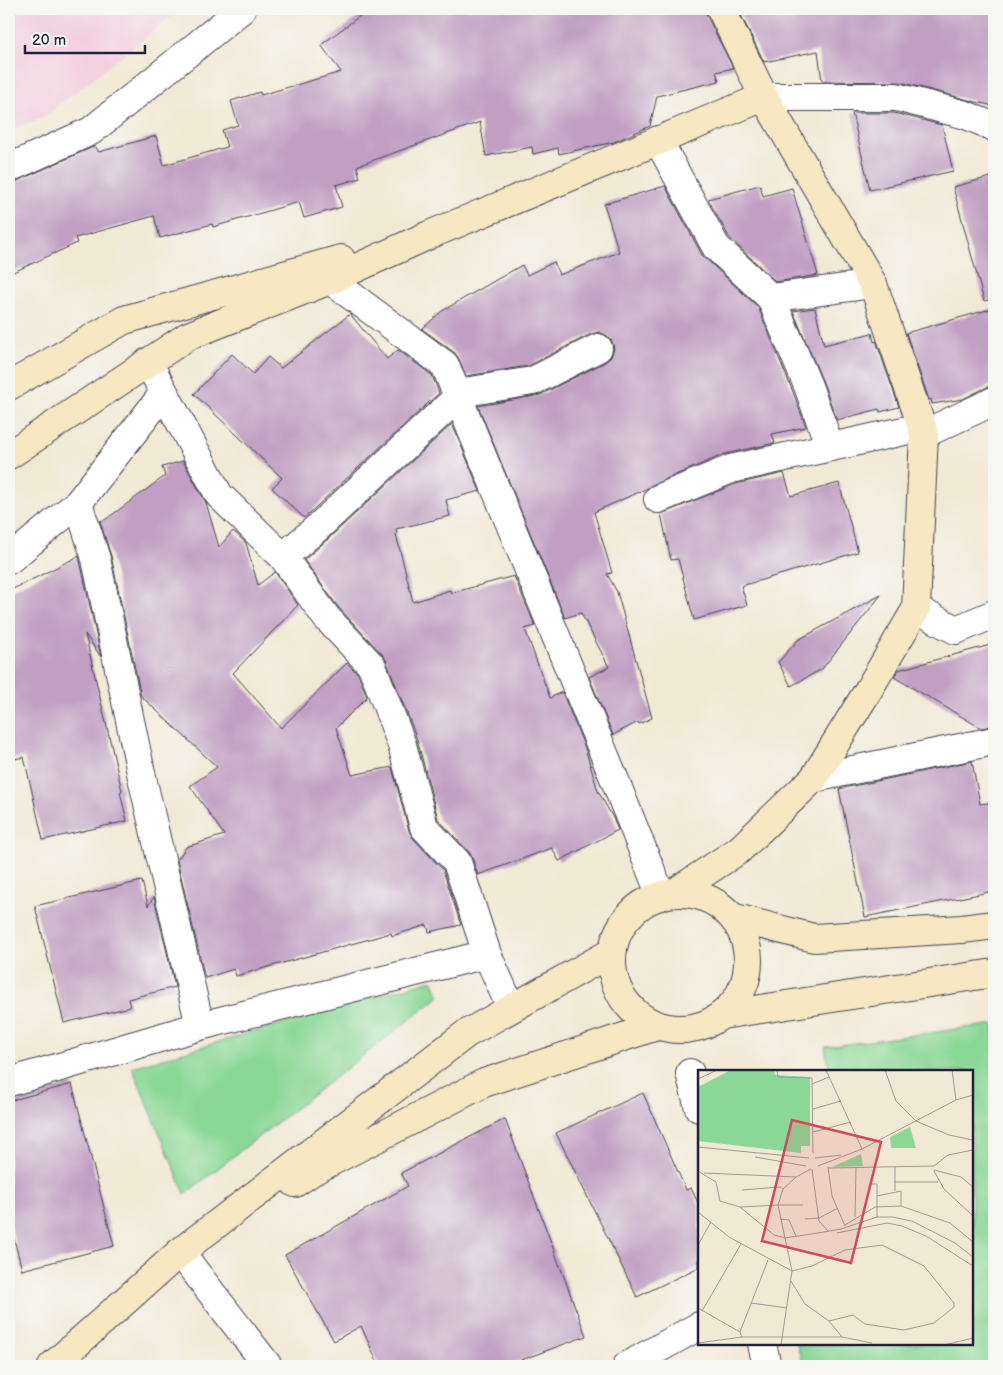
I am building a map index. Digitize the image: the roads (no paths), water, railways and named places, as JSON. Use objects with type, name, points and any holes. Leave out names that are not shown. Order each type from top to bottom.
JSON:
[{"type":"main road","points":[[668,895],[739,850],[814,778],[916,609],[923,431],[873,284],[764,97],[721,9]]},
{"type":"main road","points":[[9,455],[188,336],[330,280],[429,235],[764,97]]},
{"type":"main road","points":[[9,386],[124,320],[429,235]]},
{"type":"main road","points":[[722,1015],[736,999],[746,979],[748,958],[743,937],[732,917],[716,903],[696,894],[668,895],[651,899],[632,912],[619,930],[612,952],[612,975],[621,997],[636,1013],[657,1026],[687,1028],[702,1025],[722,1015],[994,973]]},
{"type":"main road","points":[[732,917],[814,938],[962,929],[994,924]]},
{"type":"main road","points":[[52,1366],[180,1252],[466,1034],[612,952]]},
{"type":"main road","points":[[180,1252],[313,1171],[484,1083],[657,1026]]},
{"type":"street","points":[[9,168],[90,131],[242,9]]},
{"type":"street","points":[[764,97],[896,97],[966,115],[994,127]]},
{"type":"street","points":[[658,140],[716,247],[771,298],[808,386],[830,447]]},
{"type":"street","points":[[330,280],[445,364],[668,895]]},
{"type":"street","points":[[771,298],[873,284]]},
{"type":"street","points":[[283,557],[317,528],[459,396],[471,391],[533,380],[598,348]]},
{"type":"street","points":[[148,362],[219,495],[283,557],[326,617],[372,666],[402,745],[424,826],[457,862],[487,954],[511,1008]]},
{"type":"street","points":[[9,560],[78,503],[164,393]]},
{"type":"street","points":[[658,499],[731,469],[830,447],[923,431],[994,400]]},
{"type":"street","points":[[78,503],[96,559],[143,782],[200,1026]]},
{"type":"street","points":[[916,609],[956,630],[994,614]]},
{"type":"street","points":[[814,778],[994,741]]},
{"type":"street","points":[[9,1082],[200,1026],[487,954]]},
{"type":"street","points":[[690,1073],[698,1104]]},
{"type":"street","points":[[180,1252],[268,1366]]},
{"type":"street","points":[[628,1366],[698,1327]]},
{"type":"street","points":[[762,1345],[767,1366]]}]
